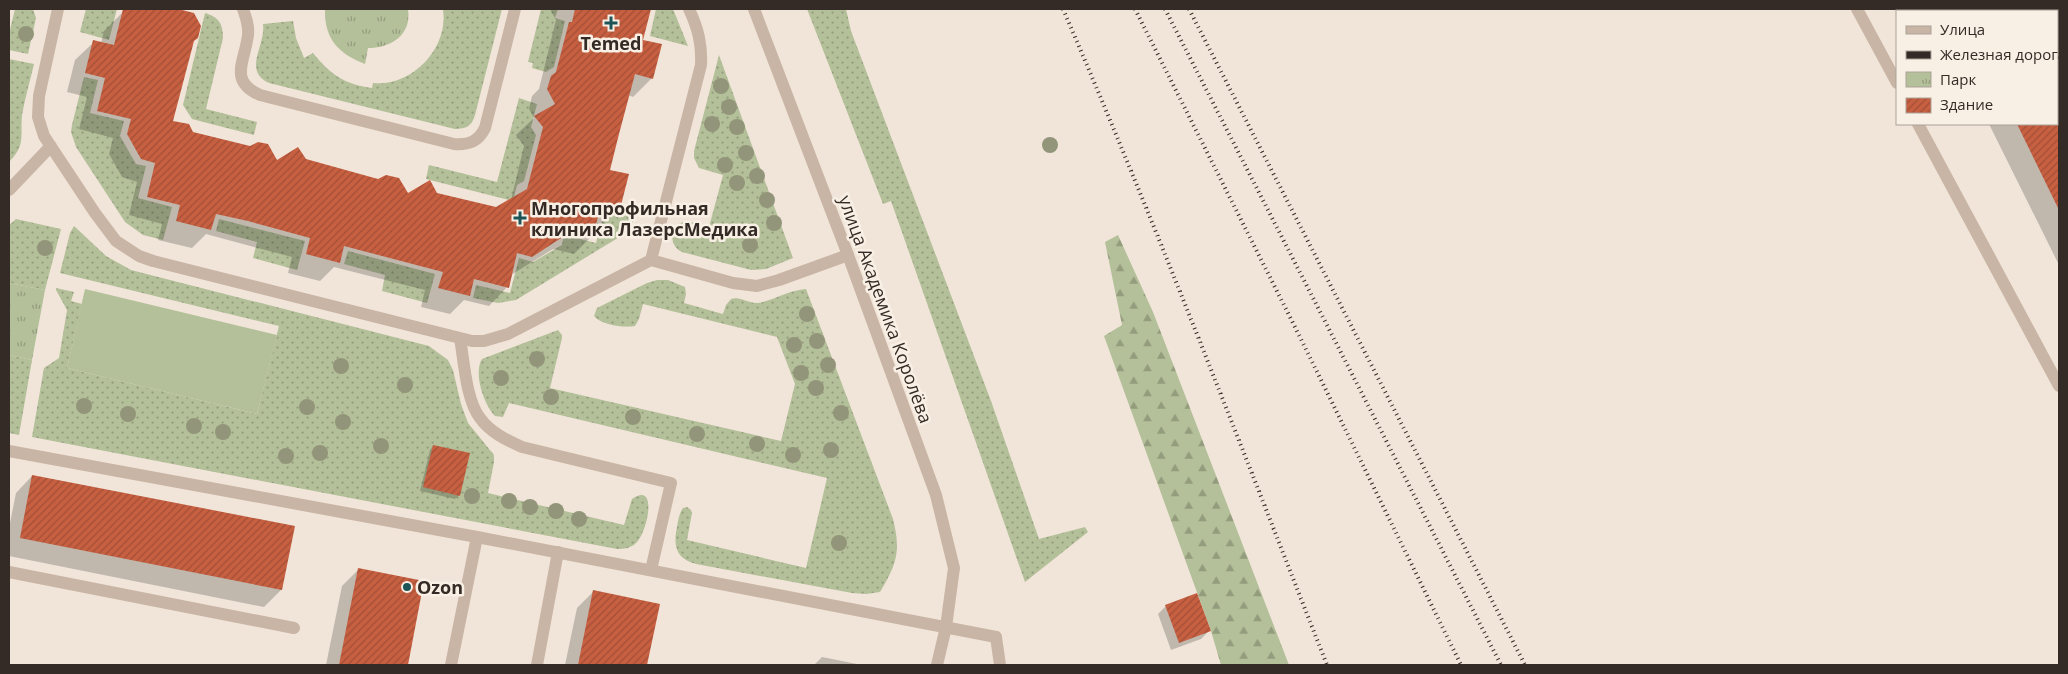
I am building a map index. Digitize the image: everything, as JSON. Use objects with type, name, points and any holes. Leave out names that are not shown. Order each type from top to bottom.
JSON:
[{"type":"street","points":[[58,9],[38,106],[40,127],[95,213],[116,240],[139,256],[478,341],[497,338],[651,260],[733,283],[757,286],[848,255]]},
{"type":"street","points":[[243,9],[248,22],[248,37],[241,67],[241,76],[244,84],[251,91],[260,95],[425,137],[464,145],[474,142],[481,136],[485,128],[515,9]]},
{"type":"street","points":[[651,260],[701,65],[702,48],[699,33],[689,9]]},
{"type":"street","name":"улица Академика Королёва","points":[[754,9],[848,255],[936,495],[954,568],[946,627],[937,665]]},
{"type":"street","points":[[1857,9],[1896,81]]},
{"type":"street","points":[[1919,125],[2059,386]]},
{"type":"street","points":[[9,190],[51,146]]},
{"type":"street","points":[[460,338],[472,402],[479,418],[506,440],[522,447],[672,483],[651,570]]},
{"type":"street","points":[[9,453],[558,552],[996,637],[1000,665]]},
{"type":"street","points":[[451,665],[477,537]]},
{"type":"street","points":[[537,665],[558,552]]},
{"type":"street","points":[[9,572],[294,628]]},
{"type":"green space","points":[[15,9],[33,9],[36,18],[28,54],[9,50],[9,34]]},
{"type":"green space","points":[[86,9],[117,9],[109,40],[80,32]]},
{"type":"green space","points":[[325,9],[408,9],[407,26],[403,33],[392,43],[385,46],[368,48],[365,64],[347,55],[334,44],[327,28]]},
{"type":"green space","points":[[443,9],[502,9],[475,115],[472,122],[465,127],[455,129],[269,83],[261,78],[257,72],[257,57],[263,24],[293,21],[296,38],[304,58],[313,53],[332,73],[346,81],[372,88],[373,83],[387,83],[401,79],[414,72],[434,51],[440,38],[443,24]]},
{"type":"green space","points":[[541,9],[558,9],[555,18],[565,21],[554,67],[546,72],[532,68],[533,63],[528,62]]},
{"type":"green space","points":[[656,9],[673,9],[688,46],[650,36]]},
{"type":"green space","points":[[807,9],[846,9],[851,31],[991,401],[1039,539],[1085,527],[1088,532],[1025,582],[891,201],[883,204]]},
{"type":"green space","points":[[205,13],[217,19],[222,29],[223,38],[206,109],[257,122],[254,135],[192,119],[183,105]]},
{"type":"green space","points":[[719,55],[793,258],[766,269],[751,270],[682,252],[674,245],[673,230],[680,223],[691,222],[709,227],[723,175],[699,168],[694,158],[694,151]]},
{"type":"green space","points":[[9,59],[34,64],[22,115],[20,145],[18,151],[9,162]]},
{"type":"green space","points":[[84,77],[98,80],[90,113],[124,121],[120,136],[136,164],[146,166],[138,198],[172,207],[163,240],[143,235],[125,222],[76,147],[71,132]]},
{"type":"green space","points":[[519,98],[537,104],[531,127],[536,135],[524,181],[517,185],[513,201],[426,179],[429,165],[497,182]]},
{"type":"green space","points":[[605,210],[636,218],[621,236],[516,300],[498,303],[473,298],[476,285],[510,293],[519,258],[533,262],[562,245],[564,235],[596,243]]},
{"type":"green space","points":[[16,219],[61,229],[45,290],[9,283],[9,225]]},
{"type":"green space","points":[[219,219],[305,241],[297,270],[253,258],[257,242],[216,231]]},
{"type":"green space","points":[[74,226],[106,256],[131,270],[429,346],[448,360],[453,370],[461,404],[468,423],[494,455],[488,493],[624,525],[632,499],[640,495],[646,497],[648,511],[647,520],[640,538],[630,547],[617,549],[32,437],[44,368],[59,358],[67,310],[56,288],[74,292],[71,301],[82,304],[67,368],[257,414],[279,326],[60,273],[70,233]]},
{"type":"green space","points":[[1118,235],[1153,312],[1289,665],[1221,665],[1211,631],[1104,336],[1122,325],[1105,242]]},
{"type":"green space","points":[[348,251],[435,274],[427,303],[382,291],[385,275],[344,264]]},
{"type":"green space","points":[[657,280],[668,280],[685,287],[684,303],[723,314],[726,305],[734,298],[758,303],[806,289],[893,519],[897,540],[896,557],[894,565],[880,592],[852,593],[696,564],[684,559],[678,551],[675,540],[678,520],[683,508],[687,507],[692,513],[687,540],[806,568],[827,478],[509,403],[503,417],[495,416],[491,411],[479,380],[482,359],[558,330],[562,338],[550,388],[781,441],[795,384],[777,337],[643,304],[635,326],[613,325],[602,322],[594,316],[597,308],[647,283]]},
{"type":"green space","points":[[9,283],[45,290],[32,360],[9,355]]},
{"type":"green space","points":[[85,289],[277,335],[257,414],[67,368]]},
{"type":"green space","points":[[9,355],[32,360],[19,435],[9,433]]},
{"type":"building","points":[[123,9],[178,9],[194,13],[201,26],[198,38],[194,41],[173,121],[189,124],[193,132],[250,146],[258,142],[268,144],[277,160],[298,147],[306,159],[378,179],[386,175],[399,178],[408,193],[430,180],[437,193],[496,207],[527,189],[543,127],[534,116],[555,104],[547,89],[551,76],[556,72],[569,22],[572,22],[575,9],[651,9],[643,40],[662,44],[653,79],[635,74],[619,134],[610,170],[629,174],[620,209],[601,205],[593,236],[572,231],[532,257],[517,253],[509,288],[474,279],[470,296],[438,288],[443,272],[344,246],[340,263],[306,254],[310,238],[248,221],[216,214],[211,230],[176,221],[180,205],[147,197],[155,163],[141,159],[127,134],[131,119],[97,111],[105,78],[85,73],[93,40],[114,45]]},
{"type":"building","points":[[2059,124],[2059,210],[2017,125]]},
{"type":"building","points":[[433,445],[470,453],[460,496],[423,487]]},
{"type":"building","points":[[32,475],[295,526],[282,590],[20,538]]},
{"type":"building","points":[[358,568],[424,581],[408,665],[339,665]]},
{"type":"building","points":[[593,590],[660,604],[647,665],[578,665]]},
{"type":"building","points":[[1197,593],[1211,631],[1179,643],[1165,605]]},
{"type":"railway","points":[[1063,9],[1165,254],[1327,665]]},
{"type":"railway","points":[[1135,9],[1295,327],[1461,665]]},
{"type":"railway","points":[[1165,9],[1501,665]]},
{"type":"railway","points":[[1189,9],[1525,665]]},
{"type":"place","name":"Temed","points":[[611,23]]},
{"type":"place","name":"Многопрофильная клиника ЛазерсМедика","points":[[520,218]]},
{"type":"place","name":"Ozon","points":[[407,587]]}]
